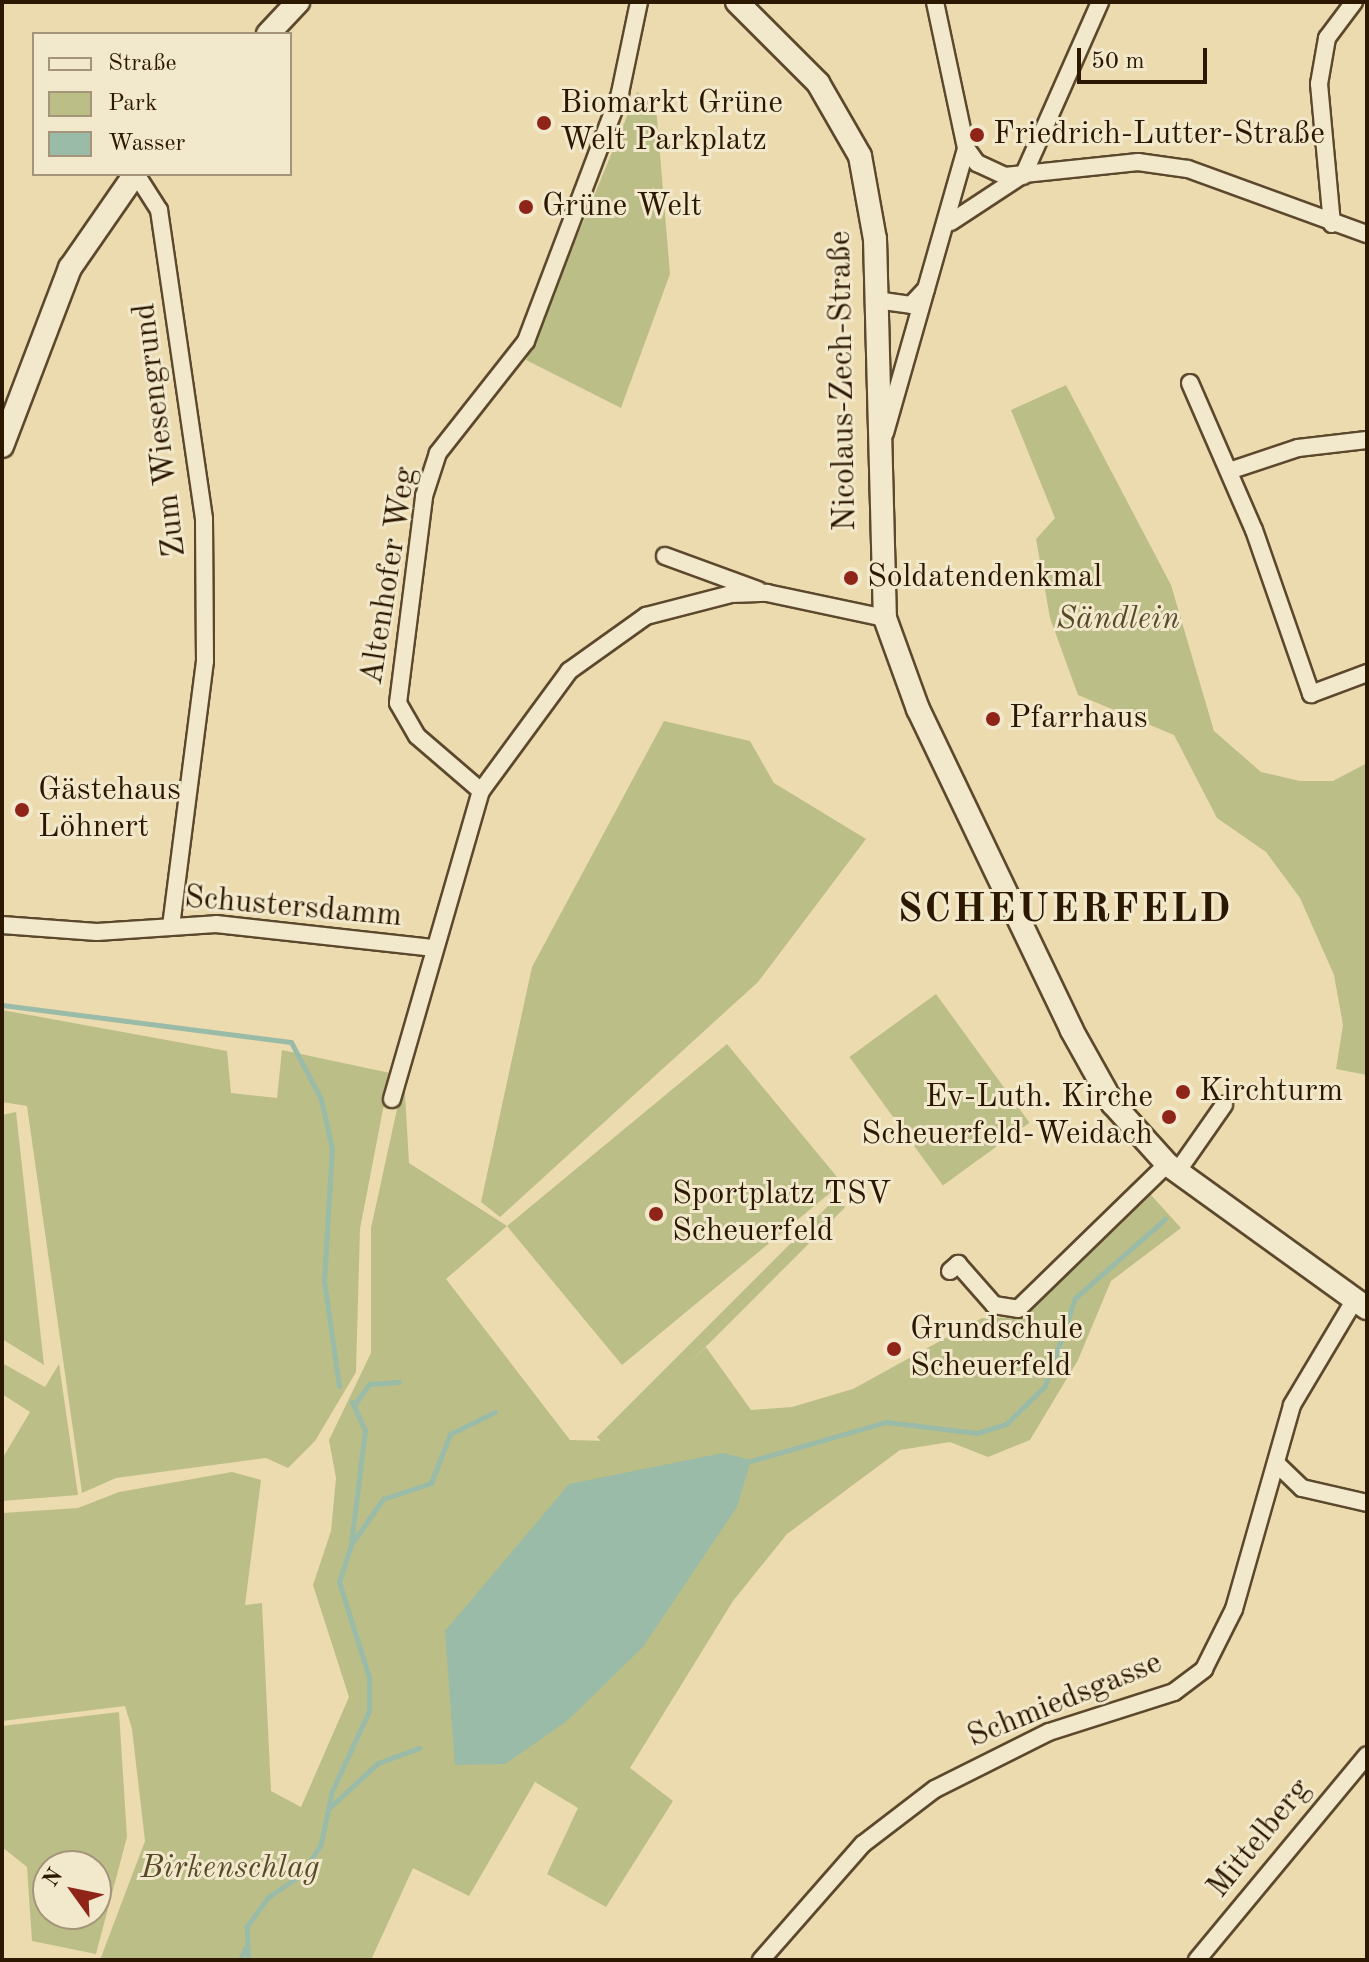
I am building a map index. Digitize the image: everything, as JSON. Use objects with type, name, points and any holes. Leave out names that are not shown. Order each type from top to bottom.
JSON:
[{"type":"street","points":[[270,32],[298,2]]},
{"type":"street","name":"Altenhofer Weg","points":[[481,791],[417,736],[398,703],[424,496],[438,453],[526,341],[620,93],[639,2]]},
{"type":"street","name":"Nicolaus-Zech-Straße","points":[[737,2],[818,83],[850,133],[869,187],[876,300],[885,618],[918,709],[1071,1029],[1113,1104],[1172,1168],[1361,1305]]},
{"type":"street","points":[[880,451],[949,224],[966,148],[935,2]]},
{"type":"street","points":[[949,224],[1023,176],[1100,2]]},
{"type":"street","points":[[1332,224],[1319,84],[1327,38],[1354,2]]},
{"type":"street","points":[[966,148],[996,174],[1023,176],[1138,162],[1188,169],[1332,224],[1367,234]]},
{"type":"street","points":[[2,446],[70,268],[135,176]]},
{"type":"street","name":"Zum Wiesengrund","points":[[137,176],[159,210],[204,519],[205,661],[171,925]]},
{"type":"street","points":[[876,300],[913,304],[931,280]]},
{"type":"street","points":[[1190,383],[1229,471],[1311,694],[1367,673]]},
{"type":"street","points":[[1229,471],[1298,448],[1367,440]]},
{"type":"street","points":[[665,556],[767,593]]},
{"type":"street","name":"Schustersdamm","points":[[392,1099],[481,791],[569,671],[622,628],[687,602],[767,593],[885,618]]},
{"type":"street","name":"Schustersdamm","points":[[2,925],[97,932],[171,925],[435,948]]},
{"type":"street","points":[[950,1271],[958,1264],[994,1305],[1018,1309],[1172,1168],[1224,1105]]},
{"type":"street","name":"Schmiedsgasse","points":[[761,1960],[863,1844],[935,1789],[1049,1732],[1174,1692],[1204,1669],[1234,1609],[1298,1391],[1361,1305]]},
{"type":"street","points":[[1276,1463],[1302,1488],[1367,1503]]},
{"type":"street","name":"Mittelberg","points":[[1197,1960],[1367,1755]]},
{"type":"green space","points":[[637,92],[656,106],[670,274],[621,408],[526,360]]},
{"type":"green space","name":"Sändlein","points":[[1066,385],[1171,585],[1214,731],[1261,772],[1300,781],[1333,781],[1367,763],[1367,1075],[1336,1069],[1343,1025],[1334,975],[1300,898],[1266,852],[1217,818],[1174,735],[1078,695],[1050,618],[1036,539],[1055,518],[1011,410]]},
{"type":"green space","points":[[664,721],[750,741],[774,783],[866,839],[758,982],[500,1217],[481,1202],[532,967]]},
{"type":"green space","points":[[936,994],[1029,1123],[943,1186],[849,1057]]},
{"type":"green space","points":[[2,1010],[227,1051],[231,1093],[277,1098],[282,1050],[390,1073],[360,1229],[356,1372],[315,1441],[288,1468],[266,1458],[116,1478],[82,1493],[27,1106],[2,1102]]},
{"type":"green space","points":[[727,1044],[842,1183],[622,1365],[507,1226]]},
{"type":"green space","name":"Birkenschlag","points":[[404,1077],[409,1163],[507,1226],[446,1279],[570,1440],[608,1441],[706,1347],[751,1410],[792,1407],[853,1389],[982,1318],[1025,1317],[1151,1195],[1181,1228],[1111,1281],[1078,1360],[1030,1440],[988,1457],[950,1442],[900,1450],[787,1534],[733,1601],[630,1768],[673,1801],[606,1907],[547,1874],[578,1808],[535,1782],[469,1896],[413,1868],[371,1960],[100,1960],[145,1841],[132,1729],[125,1706],[2,1721],[2,1513],[78,1508],[119,1492],[232,1472],[261,1480],[245,1605],[262,1603],[271,1791],[301,1807],[349,1697],[313,1585],[331,1531],[336,1478],[329,1440],[371,1353],[371,1228]]},
{"type":"green space","points":[[16,1112],[44,1365],[2,1339],[2,1115]]},
{"type":"green space","points":[[836,1198],[845,1207],[606,1446],[597,1437]]},
{"type":"green space","points":[[2,1363],[45,1387],[59,1364],[78,1495],[2,1501],[2,1459],[30,1412],[2,1394]]},
{"type":"green space","points":[[119,1712],[127,1837],[112,1894],[112,1850],[32,1850],[32,1930],[102,1930],[96,1954],[32,1941],[27,1867],[2,1847],[2,1726]]},
{"type":"water","points":[[723,1453],[751,1460],[737,1507],[642,1648],[567,1721],[505,1764],[455,1765],[445,1631],[569,1484]]},
{"type":"waterway","points":[[2,1005],[291,1042],[321,1099],[332,1149],[324,1281],[339,1386]]},
{"type":"waterway","points":[[747,1462],[886,1422],[977,1433],[1006,1424],[1045,1386],[1075,1298],[1165,1219]]},
{"type":"waterway","points":[[354,1405],[369,1384],[399,1382]]},
{"type":"waterway","points":[[248,1960],[247,1926],[267,1898],[302,1874],[321,1843],[332,1791],[369,1711],[369,1677],[339,1582],[351,1544],[365,1430],[352,1402]]},
{"type":"waterway","points":[[352,1543],[383,1499],[431,1483],[450,1434],[495,1412]]},
{"type":"waterway","points":[[329,1808],[378,1763],[419,1748]]},
{"type":"waterway","points":[[240,1960],[245,1948]]},
{"type":"place","name":"Biomarkt Grüne Welt Parkplatz","points":[[544,123]]},
{"type":"place","name":"Friedrich-Lutter-Straße","points":[[977,135]]},
{"type":"place","name":"Grüne Welt","points":[[526,207]]},
{"type":"place","name":"Soldatendenkmal","points":[[851,578]]},
{"type":"place","name":"Pfarrhaus","points":[[993,719]]},
{"type":"place","name":"Gästehaus Löhnert","points":[[22,810]]},
{"type":"place","name":"Kirchturm","points":[[1183,1092]]},
{"type":"place","name":"Ev-Luth. Kirche Scheuerfeld-Weidach","points":[[1169,1117]]},
{"type":"place","name":"Sportplatz TSV Scheuerfeld","points":[[656,1214]]},
{"type":"place","name":"Grundschule Scheuerfeld","points":[[894,1349]]},
{"type":"district","name":"SCHEUERFELD","points":[[1065,911]]}]
